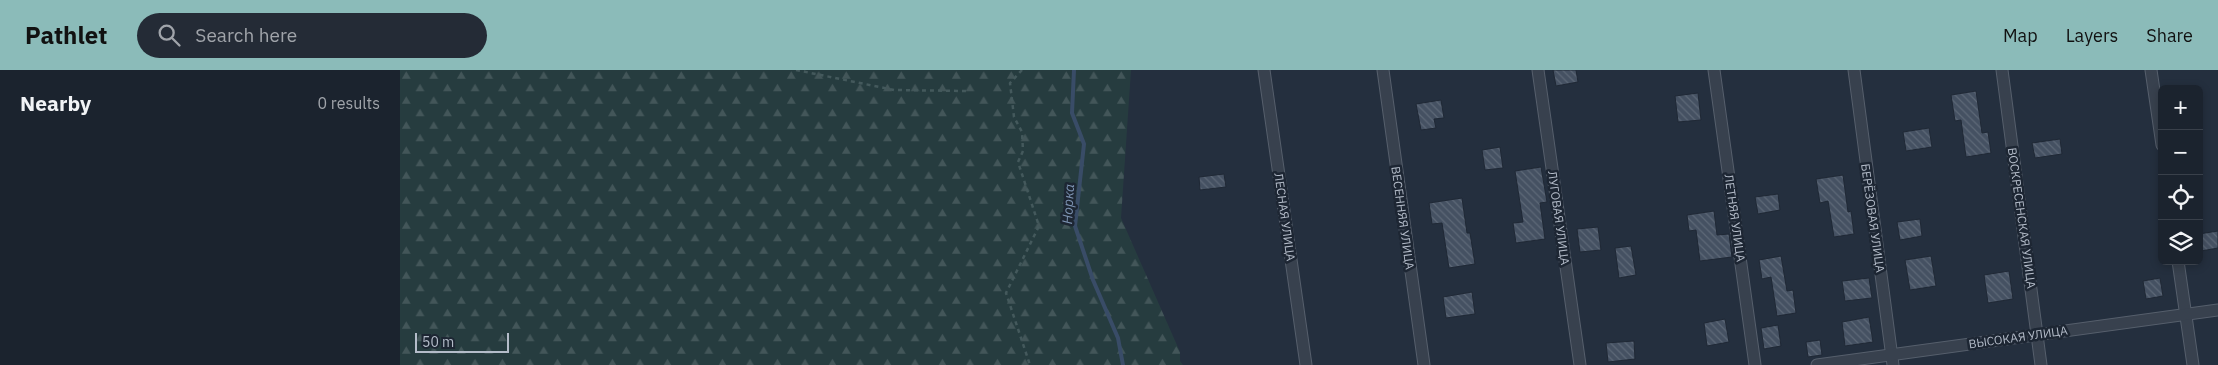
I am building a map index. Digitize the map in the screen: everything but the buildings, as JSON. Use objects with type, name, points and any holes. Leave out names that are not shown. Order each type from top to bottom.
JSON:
[{"type":"street","name":"ЛЕСНАЯ УЛИЦА","points":[[1264,70],[1306,365]]},
{"type":"street","name":"ВЕСЕННЯЯ УЛИЦА","points":[[1383,70],[1424,365]]},
{"type":"street","name":"ЛУГОВАЯ УЛИЦА","points":[[1538,70],[1580,365]]},
{"type":"street","name":"ЛЕТНЯЯ УЛИЦА","points":[[1714,70],[1755,365]]},
{"type":"street","name":"БЕРЁЗОВАЯ УЛИЦА","points":[[1854,70],[1892,360]]},
{"type":"street","name":"ВОСКРЕСЕНСКАЯ УЛИЦА","points":[[2002,70],[2042,365]]},
{"type":"street","points":[[2151,70],[2160,130]]},
{"type":"street","points":[[2179,265],[2193,365]]},
{"type":"street","name":"ВЫСОКАЯ УЛИЦА","points":[[1817,365],[1892,360],[2037,334],[2218,310]]},
{"type":"path","points":[[796,70],[894,90],[967,91]]},
{"type":"path","points":[[1022,70],[1010,83],[1014,117],[1022,132],[1023,151],[1018,162],[1039,226],[1006,292],[1030,365]]},
{"type":"green space","points":[[400,70],[1131,70],[1121,218],[1180,352],[1180,361],[1183,365],[400,365]]},
{"type":"waterway","name":"Норка","points":[[1074,70],[1072,113],[1084,144],[1075,226],[1093,280],[1118,338],[1123,365]]}]
